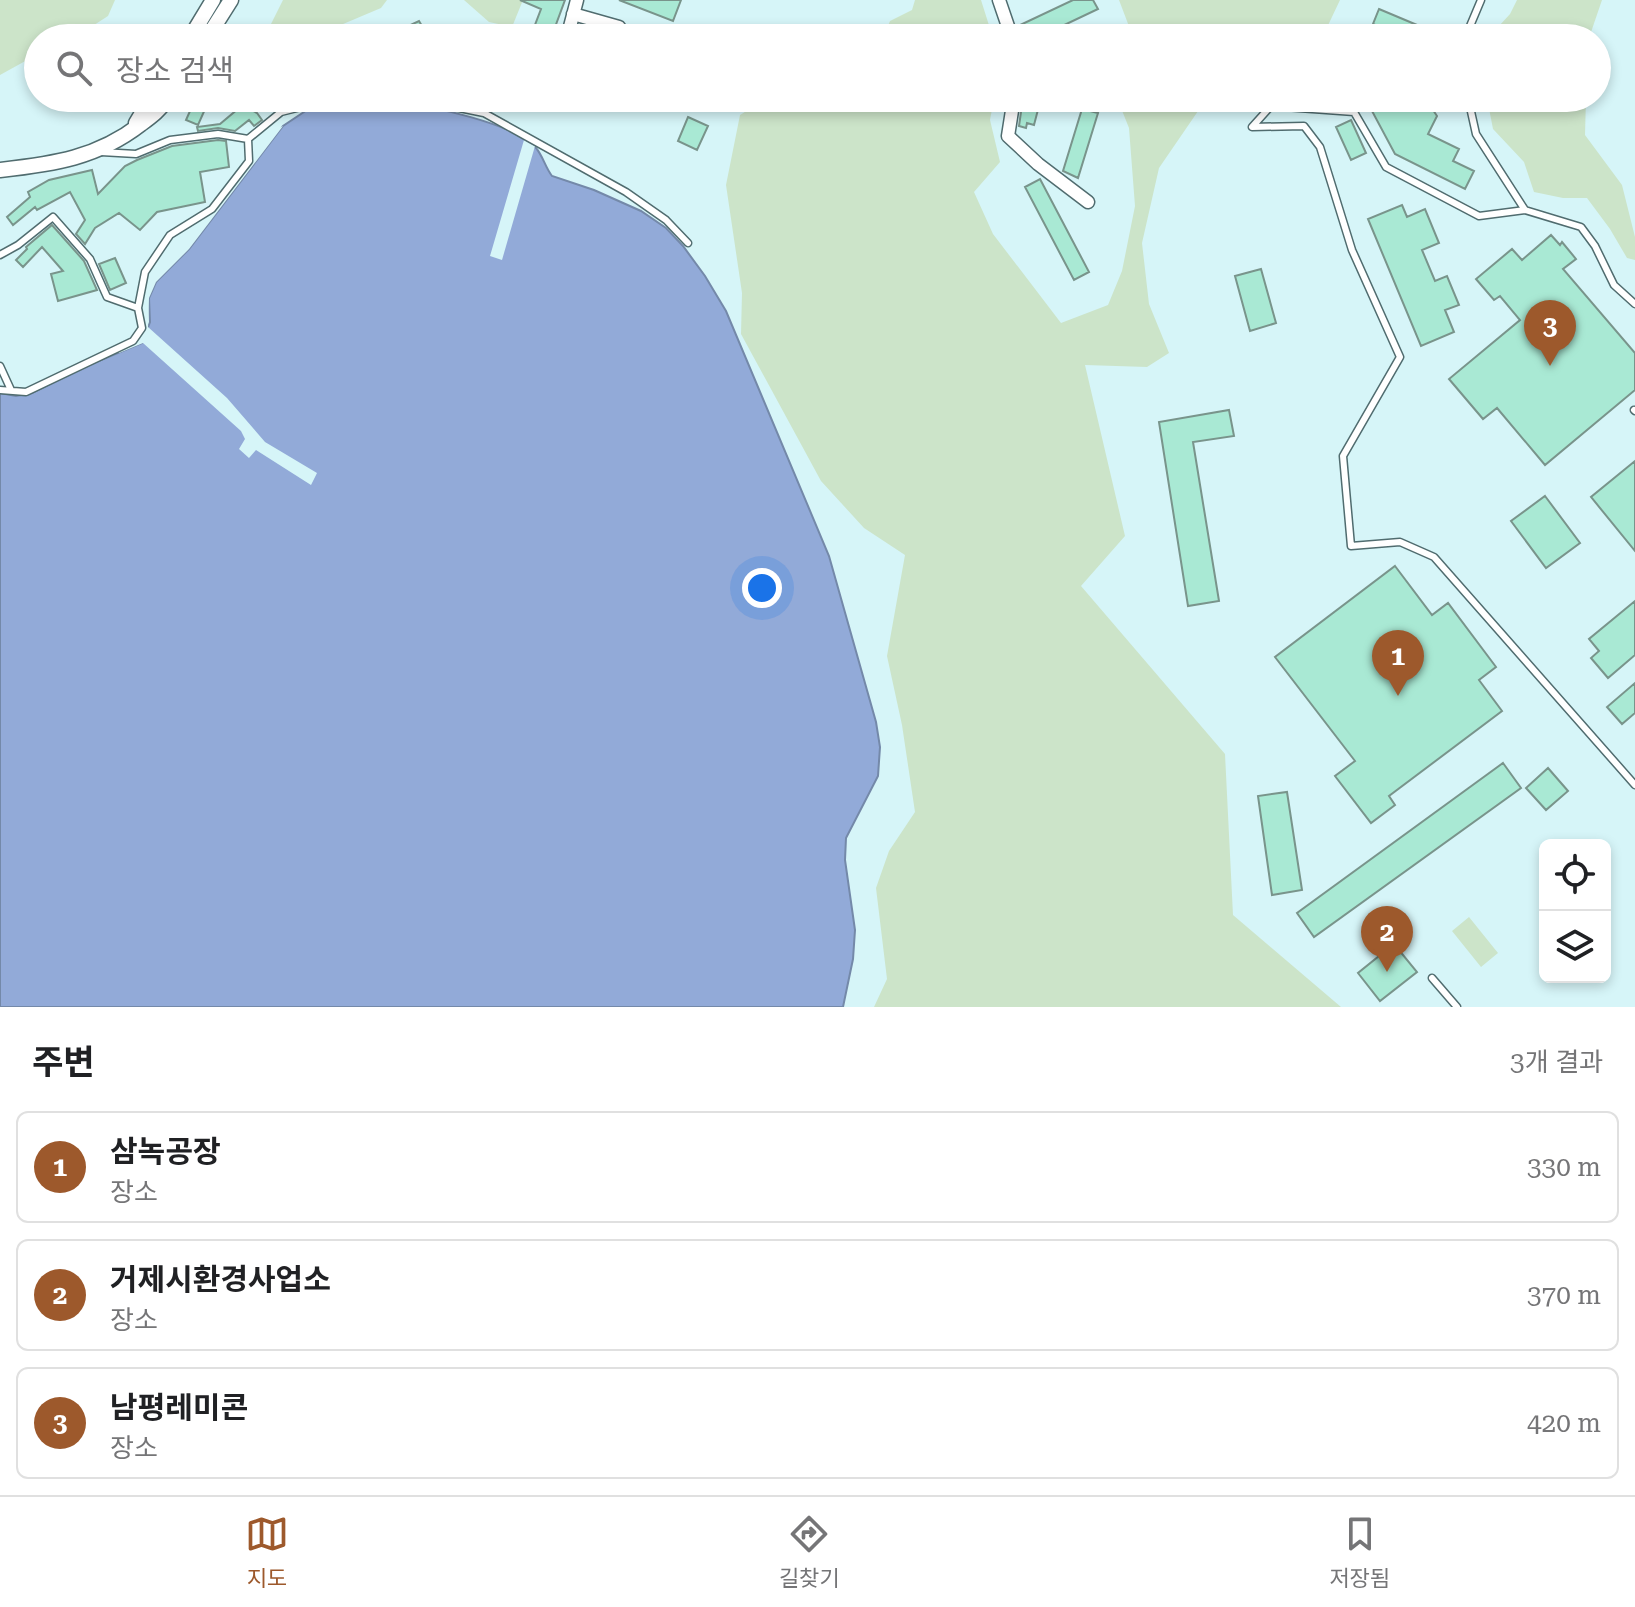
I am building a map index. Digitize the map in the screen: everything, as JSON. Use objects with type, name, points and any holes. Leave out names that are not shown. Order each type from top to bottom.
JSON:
[{"type":"street","points":[[198,24],[213,0]]},
{"type":"street","points":[[216,24],[231,0]]},
{"type":"street","points":[[570,24],[577,0]]},
{"type":"street","points":[[999,0],[1007,24]]},
{"type":"street","points":[[573,14],[608,24]]},
{"type":"street","points":[[129,134],[142,112]]},
{"type":"street","points":[[0,170],[47,165],[97,152],[129,134],[156,112]]},
{"type":"street","points":[[1012,112],[1008,136],[1038,164],[1088,202]]},
{"type":"lane","points":[[1471,24],[1481,0]]},
{"type":"lane","points":[[97,152],[136,154],[170,140],[218,134],[248,139],[281,112]]},
{"type":"lane","points":[[479,112],[626,192],[666,220],[688,243]]},
{"type":"lane","points":[[1266,112],[1252,127],[1304,126],[1320,147],[1352,250],[1400,357],[1343,456],[1351,546],[1400,542],[1434,557],[1635,785]]},
{"type":"lane","points":[[1354,112],[1386,167],[1479,216],[1525,210],[1581,227],[1595,246],[1614,285],[1635,304]]},
{"type":"lane","points":[[1471,112],[1476,134],[1525,210]]},
{"type":"lane","points":[[0,390],[26,392],[133,341],[142,328],[138,308],[145,272],[170,235],[212,209],[249,161],[248,139]]},
{"type":"lane","points":[[0,255],[53,217],[90,259],[107,297],[138,308]]},
{"type":"lane","points":[[0,366],[11,390]]},
{"type":"lane","points":[[1432,978],[1457,1007]]},
{"type":"green space","points":[[0,0],[115,0],[108,16],[96,24],[24,24],[24,62],[0,75]]},
{"type":"green space","points":[[283,0],[387,0],[381,8],[343,24],[271,24]]},
{"type":"green space","points":[[464,0],[523,0],[513,24],[489,22]]},
{"type":"green space","points":[[915,0],[981,0],[989,24],[889,24],[912,10]]},
{"type":"green space","points":[[1119,0],[1340,0],[1329,24],[1128,24]]},
{"type":"green space","points":[[1517,0],[1602,0],[1594,24],[1501,24]]},
{"type":"green space","points":[[745,112],[991,112],[990,120],[1000,162],[974,192],[993,234],[1061,323],[1108,305],[1122,271],[1135,206],[1129,128],[1123,112],[1197,112],[1159,168],[1142,243],[1149,304],[1169,353],[1147,367],[1085,365],[1125,536],[1081,586],[1225,754],[1233,915],[1341,1007],[874,1007],[887,979],[876,888],[889,851],[915,812],[902,725],[887,656],[905,555],[864,528],[821,481],[741,334],[742,293],[726,185],[740,115]]},
{"type":"green space","points":[[1490,112],[1586,112],[1585,135],[1622,185],[1635,237],[1635,260],[1627,258],[1587,198],[1563,198],[1534,192],[1524,162],[1493,129]]},
{"type":"green space","points":[[1469,917],[1498,953],[1481,967],[1452,931]]},
{"type":"water","points":[[304,112],[450,112],[491,124],[525,139],[536,148],[552,176],[641,211],[666,228],[705,276],[726,311],[829,556],[876,722],[880,747],[878,776],[846,838],[845,860],[855,930],[853,959],[843,1007],[0,1007],[0,393],[16,396],[32,393],[142,343],[150,322],[149,298],[156,282],[189,249],[283,126]]},
{"type":"pier","points":[[283,126],[189,249],[156,282],[149,298],[148,327],[227,398],[265,442],[317,473],[311,485],[256,450],[249,458],[239,449],[245,439],[241,431],[143,343],[119,353],[117,350],[139,340],[146,321],[145,297],[153,280],[186,246],[275,130]]},
{"type":"pier","points":[[524,140],[535,146],[502,260],[490,256]]},
{"type":"building","points":[[520,0],[565,0],[556,24],[535,24],[541,9]]},
{"type":"building","points":[[619,0],[681,0],[673,21]]},
{"type":"building","points":[[1073,0],[1093,0],[1098,9],[1066,24],[1022,24]]},
{"type":"building","points":[[1379,9],[1415,24],[1373,24]]},
{"type":"building","points":[[190,112],[204,112],[198,125],[186,120]]},
{"type":"building","points":[[234,112],[255,112],[262,120],[254,126],[249,120],[235,131],[218,128],[198,131],[197,127],[220,124]]},
{"type":"building","points":[[1021,112],[1037,112],[1034,125],[1027,123],[1026,128],[1019,126]]},
{"type":"building","points":[[1081,112],[1098,113],[1078,178],[1063,171]]},
{"type":"building","points":[[1373,112],[1434,112],[1437,116],[1428,134],[1459,149],[1453,161],[1474,171],[1465,189],[1395,154]]},
{"type":"building","points":[[688,117],[708,126],[697,150],[678,141]]},
{"type":"building","points":[[1351,120],[1366,153],[1351,160],[1336,127]]},
{"type":"building","points":[[226,141],[229,167],[200,172],[205,202],[157,212],[140,230],[119,213],[95,228],[85,244],[76,234],[85,220],[70,192],[37,210],[35,207],[13,225],[7,217],[30,197],[28,192],[49,180],[92,170],[98,194],[125,166],[137,160],[172,146]]},
{"type":"building","points":[[1040,179],[1089,272],[1074,280],[1025,187]]},
{"type":"building","points":[[1402,205],[1407,217],[1425,209],[1439,243],[1422,250],[1435,281],[1447,276],[1459,305],[1445,310],[1454,332],[1421,346],[1368,219]]},
{"type":"building","points":[[52,225],[84,261],[97,290],[58,301],[51,274],[63,271],[42,247],[23,267],[16,260]]},
{"type":"building","points":[[1551,235],[1560,245],[1562,242],[1576,259],[1563,269],[1635,353],[1635,390],[1545,465],[1497,408],[1483,419],[1449,379],[1520,320],[1500,296],[1494,300],[1476,279],[1512,249],[1522,260]]},
{"type":"building","points":[[115,258],[126,283],[110,290],[99,264]]},
{"type":"building","points":[[1261,269],[1276,323],[1250,331],[1235,276]]},
{"type":"building","points":[[1229,410],[1234,436],[1193,442],[1219,601],[1188,606],[1159,422]]},
{"type":"building","points":[[1635,461],[1635,551],[1591,497]]},
{"type":"building","points":[[1545,496],[1580,543],[1546,568],[1511,521]]},
{"type":"building","points":[[1395,566],[1432,615],[1448,603],[1496,667],[1479,680],[1502,711],[1389,796],[1395,805],[1371,823],[1335,776],[1355,761],[1275,657]]},
{"type":"building","points":[[1635,601],[1635,655],[1608,678],[1591,658],[1599,651],[1589,639]]},
{"type":"building","points":[[1635,683],[1635,713],[1622,724],[1607,707]]},
{"type":"building","points":[[1503,763],[1521,788],[1314,937],[1297,913]]},
{"type":"building","points":[[1548,768],[1568,791],[1546,810],[1526,788]]},
{"type":"building","points":[[1287,792],[1302,890],[1272,895],[1258,796]]},
{"type":"building","points":[[1394,944],[1417,972],[1380,1001],[1358,973]]},
{"type":"place","name":"남평레미콘","points":[[1550,366]]},
{"type":"place","name":"삼녹공장","points":[[1398,696]]},
{"type":"place","name":"거제시환경사업소","points":[[1387,972]]}]
